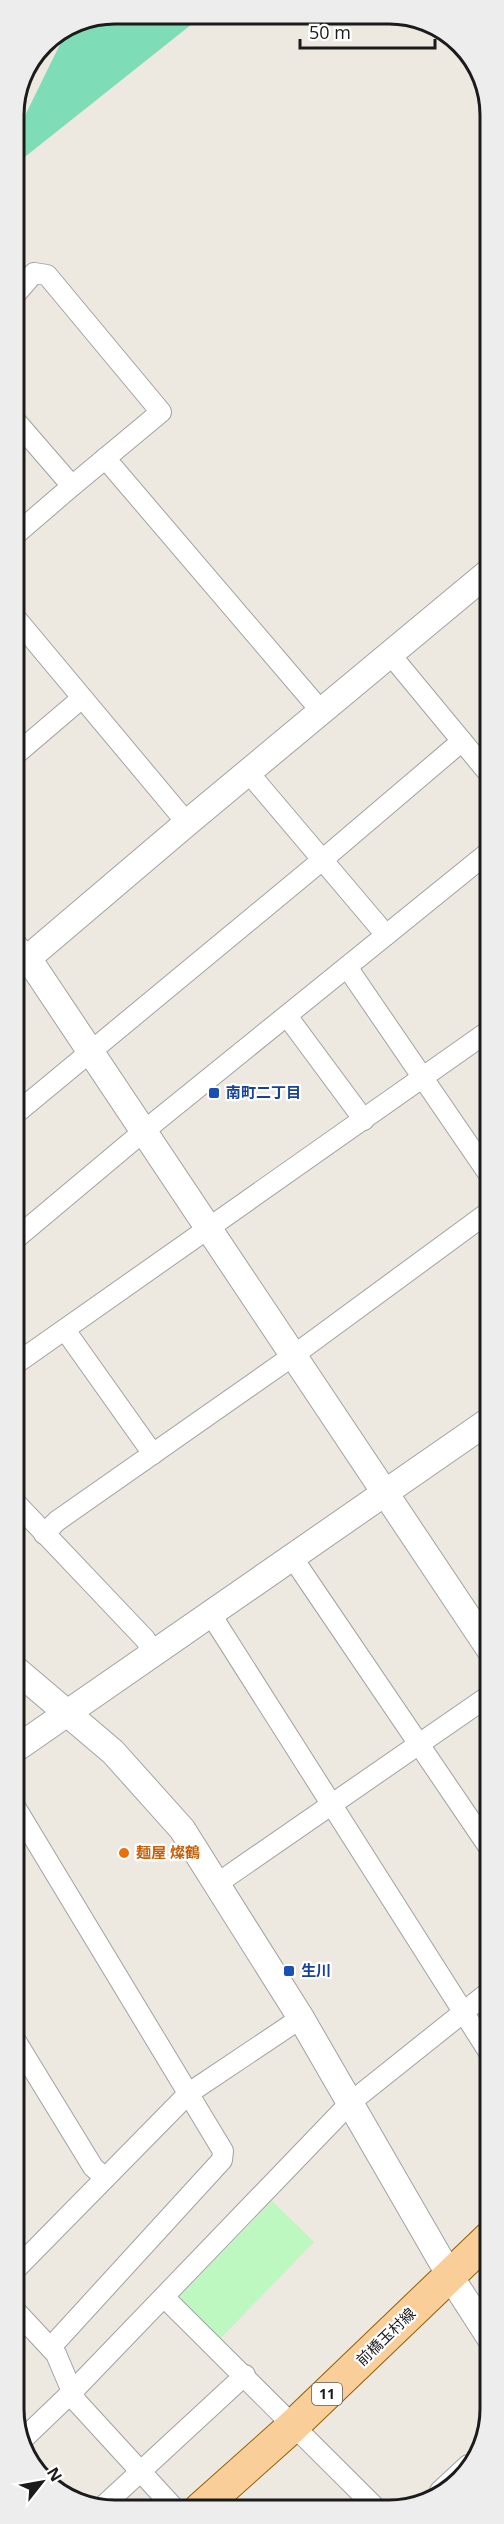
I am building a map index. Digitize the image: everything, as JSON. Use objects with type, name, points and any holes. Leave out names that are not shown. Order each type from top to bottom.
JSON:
[{"type":"main road","name":"前橋玉村線","points":[[210,2500],[294,2425],[480,2247]]},
{"type":"street","points":[[24,284],[34,273],[46,275],[161,412],[24,527]]},
{"type":"street","points":[[24,431],[72,486]]},
{"type":"street","points":[[105,458],[321,711]]},
{"type":"street","points":[[24,952],[187,823],[480,579]]},
{"type":"street","points":[[24,628],[187,823]]},
{"type":"street","points":[[390,654],[480,763]]},
{"type":"street","points":[[24,747],[82,698]]},
{"type":"street","points":[[24,1107],[462,741]]},
{"type":"street","points":[[248,772],[386,935]]},
{"type":"street","points":[[24,1232],[144,1131],[480,859]]},
{"type":"street","points":[[24,963],[90,1051],[480,1635]]},
{"type":"street","points":[[347,967],[480,1161]]},
{"type":"street","points":[[287,1016],[364,1120]]},
{"type":"street","points":[[24,1358],[480,1037]]},
{"type":"street","points":[[44,1534],[57,1521],[294,1355],[480,1218]]},
{"type":"street","points":[[64,1330],[153,1454]]},
{"type":"street","points":[[24,1743],[480,1427]]},
{"type":"street","points":[[24,1512],[145,1639],[153,1652]]},
{"type":"street","points":[[292,1557],[480,1834]]},
{"type":"street","points":[[210,1613],[480,2037]]},
{"type":"street","points":[[24,1676],[68,1711],[113,1752],[182,1829],[301,2018],[450,2276],[480,2322]]},
{"type":"street","points":[[218,1883],[480,1702]]},
{"type":"street","points":[[24,1821],[223,2151],[222,2160],[51,2347]]},
{"type":"street","points":[[28,2434],[71,2393],[351,2102],[480,1999]]},
{"type":"street","points":[[24,2261],[189,2093],[301,2018]]},
{"type":"street","points":[[24,2054],[93,2167],[105,2178]]},
{"type":"street","points":[[164,2296],[368,2500]]},
{"type":"street","points":[[24,2319],[51,2347],[61,2365],[71,2393],[166,2500]]},
{"type":"street","points":[[110,2499],[245,2375]]},
{"type":"green space","points":[[115,24],[192,24],[24,158],[24,118],[61,43],[70,36],[97,26]]},
{"type":"green space","points":[[272,2201],[314,2242],[220,2339],[178,2298]]},
{"type":"place","name":"南町二丁目","points":[[214,1093]]},
{"type":"place","name":"麺屋 燦鶴","points":[[124,1853]]},
{"type":"place","name":"生川","points":[[289,1971]]}]
